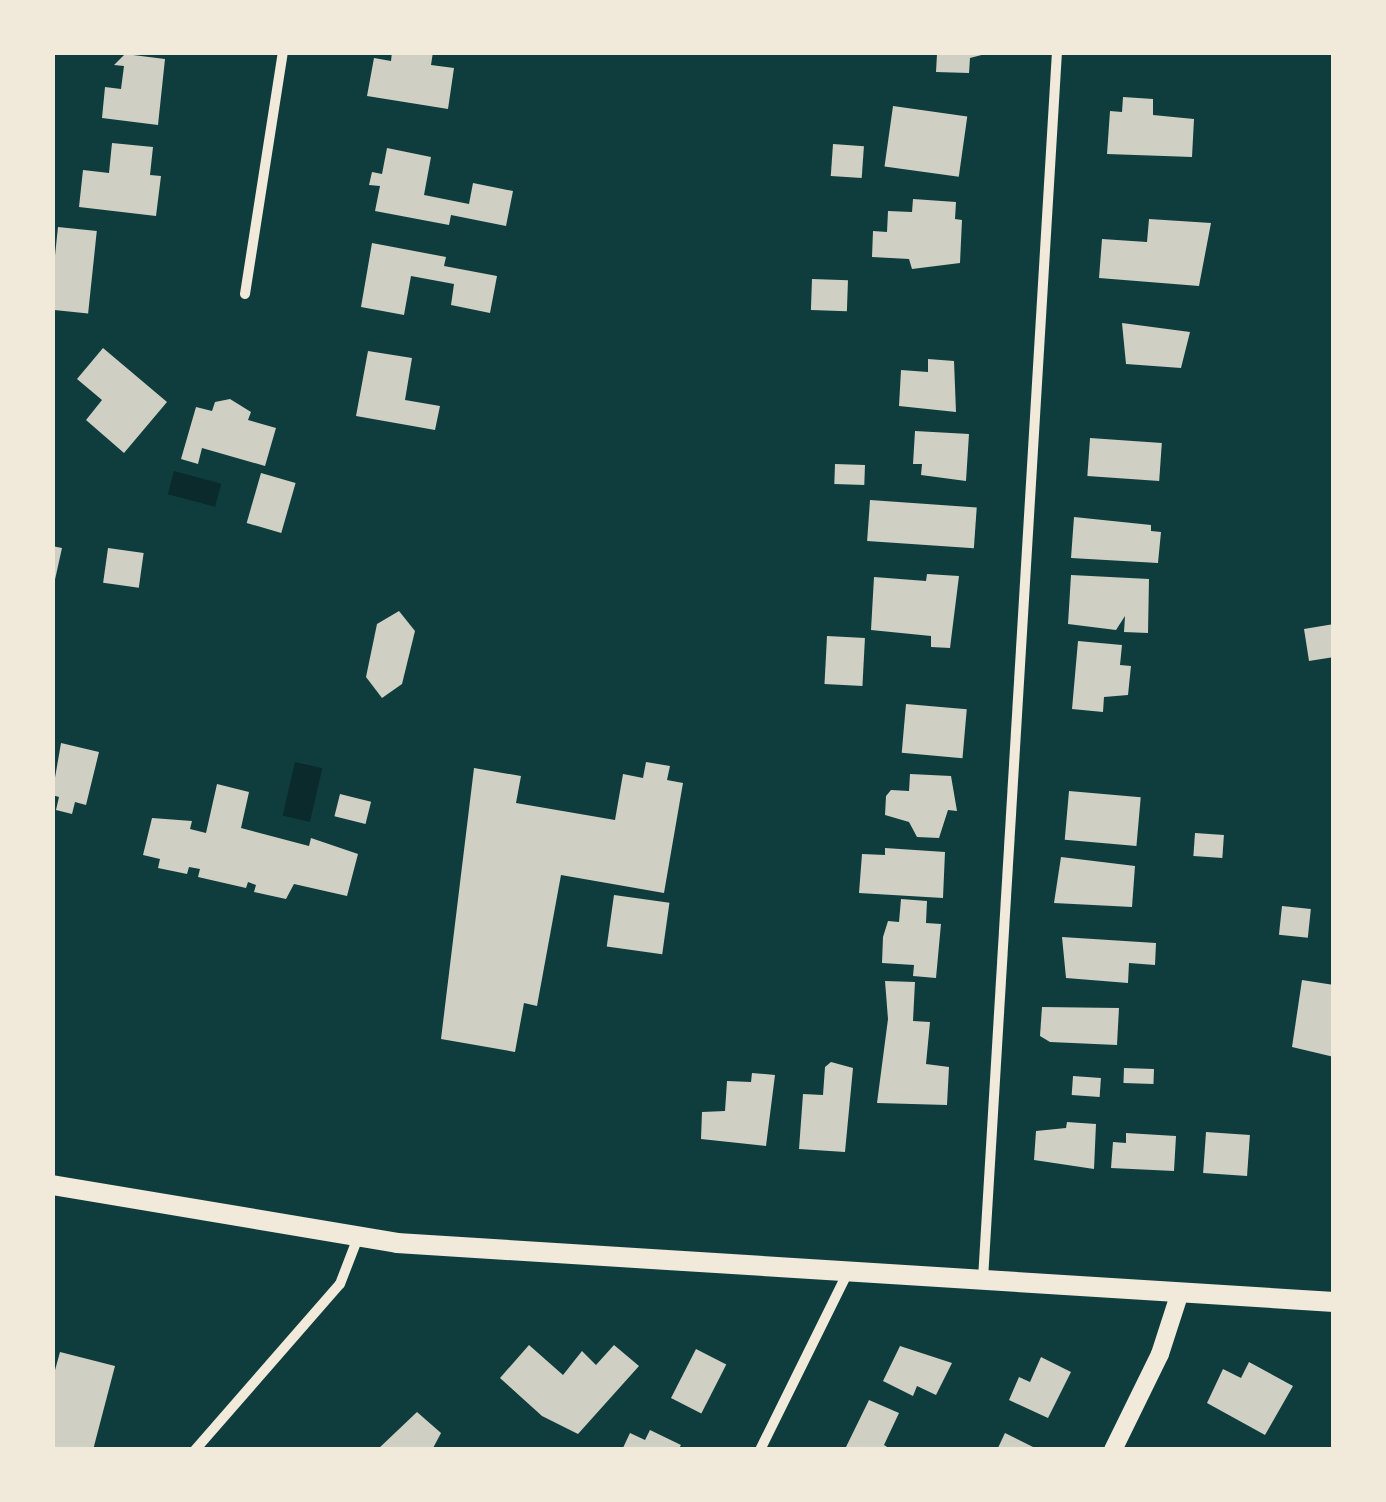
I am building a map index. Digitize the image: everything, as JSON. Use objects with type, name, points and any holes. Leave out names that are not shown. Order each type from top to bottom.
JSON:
[{"type":"main road","points":[[52,1185],[357,1240],[846,1276],[983,1280],[1334,1302]]},
{"type":"street","points":[[244,294],[282,52]]},
{"type":"street","points":[[983,1280],[1057,52]]},
{"type":"street","points":[[195,1450],[340,1284],[357,1240]]},
{"type":"street","points":[[760,1450],[846,1276]]},
{"type":"street","points":[[1113,1450],[1160,1354],[1180,1292]]},
{"type":"water","points":[[174,471],[221,484],[215,507],[168,494]]},
{"type":"water","points":[[295,762],[322,768],[310,822],[283,816]]},
{"type":"building","points":[[392,52],[433,52],[431,65],[454,68],[448,109],[367,96],[374,58],[391,61]]},
{"type":"building","points":[[993,52],[970,58],[969,73],[936,72],[937,54]]},
{"type":"building","points":[[125,54],[165,59],[158,125],[102,118],[105,87],[121,89],[124,66],[114,65]]},
{"type":"building","points":[[1123,97],[1153,99],[1153,115],[1194,119],[1192,157],[1107,154],[1110,111],[1122,112]]},
{"type":"building","points":[[893,106],[967,116],[959,177],[885,166]]},
{"type":"building","points":[[112,143],[153,147],[150,175],[161,176],[156,216],[79,207],[83,170],[109,173]]},
{"type":"building","points":[[833,144],[864,146],[862,178],[831,176]]},
{"type":"building","points":[[387,148],[431,157],[424,195],[469,204],[473,183],[513,191],[506,226],[451,215],[449,225],[375,211],[380,186],[369,185],[372,172],[382,174]]},
{"type":"building","points":[[913,199],[956,202],[955,219],[962,220],[960,263],[912,269],[909,259],[872,257],[873,231],[887,232],[888,211],[912,212]]},
{"type":"building","points":[[1149,219],[1211,223],[1199,286],[1099,278],[1102,239],[1147,242]]},
{"type":"building","points":[[58,227],[97,231],[88,314],[52,310]]},
{"type":"building","points":[[372,243],[446,257],[444,266],[497,276],[490,313],[451,305],[454,284],[411,276],[404,315],[361,307]]},
{"type":"building","points":[[812,279],[848,280],[847,311],[811,310]]},
{"type":"building","points":[[1122,323],[1190,332],[1181,368],[1126,364]]},
{"type":"building","points":[[103,348],[167,402],[124,453],[86,420],[102,400],[77,379]]},
{"type":"building","points":[[368,351],[412,358],[405,400],[440,406],[435,430],[356,416]]},
{"type":"building","points":[[928,359],[954,361],[956,412],[899,406],[901,370],[928,372]]},
{"type":"building","points":[[230,399],[251,412],[248,420],[276,428],[265,466],[202,448],[198,464],[181,459],[196,407],[212,411],[215,402]]},
{"type":"building","points":[[915,431],[969,434],[966,481],[921,475],[922,464],[913,464]]},
{"type":"building","points":[[1090,438],[1162,443],[1159,481],[1087,476]]},
{"type":"building","points":[[835,464],[865,465],[864,485],[834,484]]},
{"type":"building","points":[[261,473],[296,483],[281,533],[247,523]]},
{"type":"building","points":[[870,500],[977,507],[974,548],[867,541]]},
{"type":"building","points":[[1074,517],[1151,525],[1151,531],[1161,532],[1158,563],[1071,558]]},
{"type":"building","points":[[52,546],[62,548],[54,584],[52,584]]},
{"type":"building","points":[[108,548],[144,553],[139,588],[103,583]]},
{"type":"building","points":[[927,574],[959,576],[950,648],[931,647],[931,636],[871,630],[874,577],[926,581]]},
{"type":"building","points":[[1071,575],[1149,579],[1148,633],[1124,632],[1125,616],[1116,630],[1068,624]]},
{"type":"building","points":[[399,611],[415,631],[402,684],[382,698],[366,677],[377,624]]},
{"type":"building","points":[[1334,624],[1334,657],[1309,661],[1304,629]]},
{"type":"building","points":[[827,636],[865,638],[862,686],[824,684]]},
{"type":"building","points":[[1078,641],[1122,645],[1120,665],[1131,666],[1128,695],[1104,697],[1103,712],[1072,709]]},
{"type":"building","points":[[906,704],[967,709],[962,758],[902,753]]},
{"type":"building","points":[[61,743],[99,752],[86,805],[75,802],[72,814],[56,810],[59,797],[52,795]]},
{"type":"building","points":[[646,762],[670,766],[667,780],[683,783],[664,893],[561,875],[537,1006],[524,1003],[515,1052],[441,1039],[474,768],[521,776],[516,803],[615,820],[623,774],[643,778]]},
{"type":"building","points":[[910,774],[951,776],[957,811],[948,810],[939,838],[917,837],[909,822],[885,815],[886,796],[891,790],[909,791]]},
{"type":"building","points":[[217,784],[249,792],[241,828],[309,846],[311,838],[358,854],[347,896],[294,884],[286,899],[254,892],[256,885],[248,882],[246,888],[198,877],[200,869],[189,867],[187,874],[158,868],[160,859],[143,855],[152,818],[192,821],[190,829],[206,833]]},
{"type":"building","points":[[1069,791],[1141,797],[1136,846],[1065,840]]},
{"type":"building","points":[[340,794],[371,802],[365,824],[334,816]]},
{"type":"building","points":[[1195,833],[1224,835],[1222,858],[1193,856]]},
{"type":"building","points":[[885,848],[945,852],[943,898],[859,893],[862,854],[885,855]]},
{"type":"building","points":[[1061,857],[1135,866],[1132,907],[1054,903]]},
{"type":"building","points":[[614,895],[669,903],[662,954],[607,946]]},
{"type":"building","points":[[901,899],[927,901],[926,923],[941,924],[936,978],[913,976],[914,965],[882,963],[883,937],[888,921],[899,922]]},
{"type":"building","points":[[1282,906],[1311,909],[1308,938],[1279,935]]},
{"type":"building","points":[[1062,937],[1156,943],[1155,965],[1129,963],[1128,983],[1066,978]]},
{"type":"building","points":[[1302,980],[1334,985],[1334,1057],[1292,1047]]},
{"type":"building","points":[[885,981],[915,982],[913,1021],[930,1022],[926,1064],[949,1067],[947,1105],[877,1103],[888,1019]]},
{"type":"building","points":[[1042,1007],[1119,1008],[1117,1045],[1050,1042],[1040,1036]]},
{"type":"building","points":[[831,1062],[853,1068],[845,1152],[799,1149],[803,1094],[823,1095],[825,1067]]},
{"type":"building","points":[[1124,1068],[1154,1069],[1153,1084],[1123,1083]]},
{"type":"building","points":[[752,1073],[775,1075],[766,1146],[701,1139],[702,1112],[725,1111],[727,1081],[751,1082]]},
{"type":"building","points":[[1073,1076],[1101,1078],[1100,1097],[1072,1095]]},
{"type":"building","points":[[1067,1122],[1096,1124],[1094,1169],[1034,1160],[1036,1131],[1066,1128]]},
{"type":"building","points":[[1206,1132],[1250,1135],[1247,1176],[1203,1173]]},
{"type":"building","points":[[1126,1133],[1176,1136],[1174,1171],[1111,1168],[1113,1142],[1126,1143]]},
{"type":"building","points":[[529,1345],[563,1375],[582,1351],[596,1365],[614,1345],[639,1366],[578,1434],[542,1416],[500,1378]]},
{"type":"building","points":[[900,1346],[952,1363],[936,1395],[917,1386],[913,1396],[883,1381]]},
{"type":"building","points":[[696,1349],[726,1364],[701,1413],[671,1398]]},
{"type":"building","points":[[60,1352],[115,1366],[93,1450],[52,1450],[52,1381]]},
{"type":"building","points":[[1041,1357],[1071,1372],[1048,1418],[1009,1400],[1019,1377],[1030,1382]]},
{"type":"building","points":[[1249,1362],[1293,1386],[1265,1435],[1207,1403],[1223,1369],[1241,1378]]},
{"type":"building","points":[[869,1400],[899,1413],[884,1445],[892,1450],[846,1447]]},
{"type":"building","points":[[417,1412],[441,1433],[432,1450],[377,1450]]},
{"type":"building","points":[[650,1430],[681,1445],[678,1450],[622,1450],[630,1433],[645,1440]]},
{"type":"building","points":[[1005,1433],[1039,1450],[997,1450]]}]
